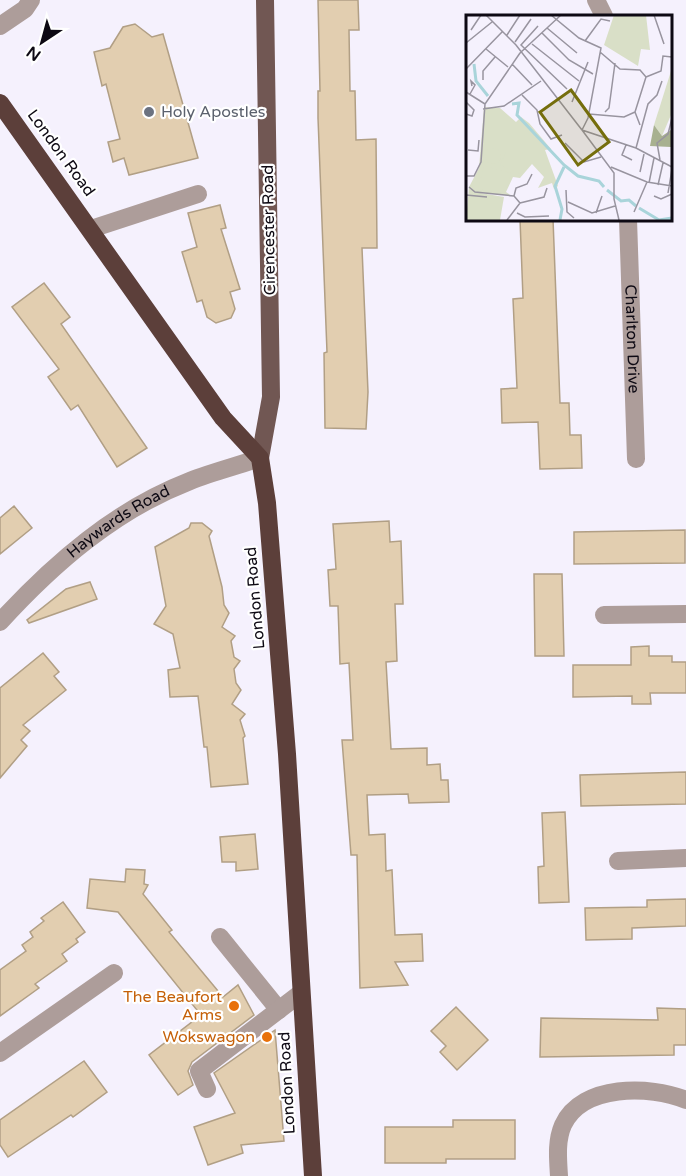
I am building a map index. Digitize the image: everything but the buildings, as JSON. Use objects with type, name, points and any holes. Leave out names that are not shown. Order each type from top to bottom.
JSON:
[{"type":"highway","name":"London Road","points":[[0,103],[223,418],[260,458],[267,503],[285,730],[313,1176]]},
{"type":"main road","name":"Cirencester Road","points":[[260,458],[271,397],[265,0]]},
{"type":"street","points":[[0,26],[25,9],[31,0]]},
{"type":"street","points":[[596,0],[604,15]]},
{"type":"street","points":[[91,229],[198,194]]},
{"type":"street","name":"Charlton Drive","points":[[628,220],[636,459]]},
{"type":"street","name":"Haywards Road","points":[[0,622],[43,575],[87,538],[189,481],[260,458]]},
{"type":"street","points":[[604,615],[686,614]]},
{"type":"street","points":[[618,861],[686,858]]},
{"type":"street","points":[[220,937],[279,1010]]},
{"type":"street","points":[[0,1053],[114,973]]},
{"type":"street","points":[[207,1089],[199,1071],[301,993]]},
{"type":"street","points":[[559,1176],[560,1133],[570,1113],[579,1106],[590,1100],[627,1091],[664,1093],[686,1100]]},
{"type":"place","name":"Holy Apostles","points":[[149,112]]},
{"type":"place","name":"The Beaufort Arms","points":[[234,1006]]},
{"type":"place","name":"Wokswagon","points":[[267,1037]]}]
